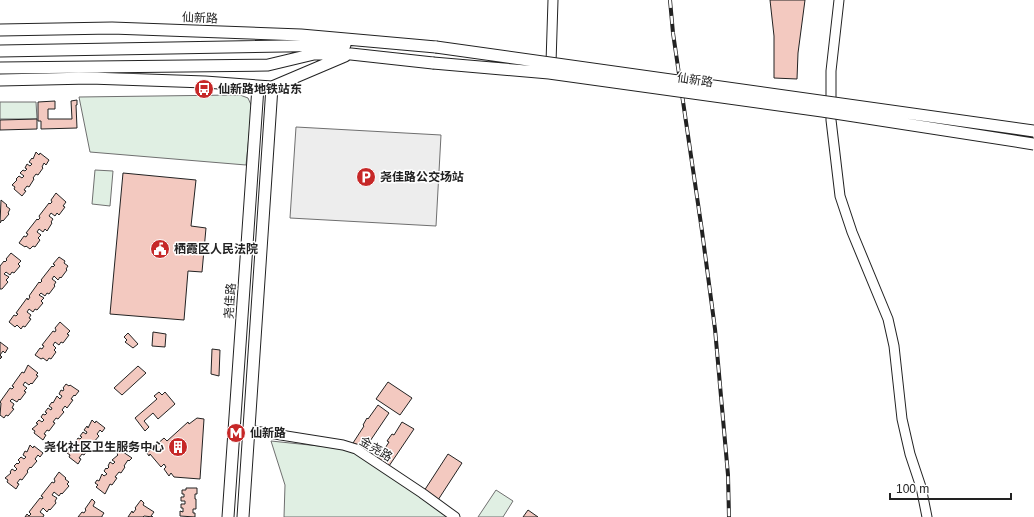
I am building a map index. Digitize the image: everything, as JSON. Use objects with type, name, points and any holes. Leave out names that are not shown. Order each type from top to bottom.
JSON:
[{"type":"main road","name":"仙新路","points":[[0,30],[128,29],[301,35],[399,43],[1034,131]]},
{"type":"main road","name":"仙新路","points":[[0,51],[399,43]]},
{"type":"main road","name":"仙新路","points":[[0,68],[268,65],[314,54],[351,54],[556,74],[822,111],[1034,144]]},
{"type":"main road","name":"仙新路","points":[[0,80],[90,78],[205,82],[272,87],[351,54]]},
{"type":"main road","name":"尧佳路","points":[[228,517],[258,87]]},
{"type":"main road","points":[[243,517],[272,87]]},
{"type":"street","points":[[550,63],[553,0]]},
{"type":"street","points":[[839,0],[831,71],[830,120],[840,196],[852,232],[888,320],[894,346],[902,419],[910,454],[921,487],[927,517]]},
{"type":"street","name":"金尧路","points":[[249,430],[344,445],[356,449],[455,517]]},
{"type":"green space","points":[[240,95],[248,98],[252,107],[246,165],[90,152],[79,97]]},
{"type":"green space","points":[[0,102],[36,102],[37,119],[0,119]]},
{"type":"green space","points":[[95,170],[113,171],[110,206],[92,204]]},
{"type":"green space","points":[[271,441],[348,449],[376,465],[447,517],[284,517],[285,485]]},
{"type":"green space","points":[[496,490],[513,501],[503,517],[478,517]]},
{"type":"shaded area","name":"尧佳路公交场站","points":[[296,127],[441,135],[436,226],[290,218]]},
{"type":"building","points":[[770,0],[805,0],[798,53],[797,79],[774,78],[774,36]]},
{"type":"building","points":[[77,100],[77,128],[41,129],[41,121],[38,121],[38,102],[55,101],[55,109],[48,109],[48,119],[72,119],[71,101]]},
{"type":"building","points":[[37,119],[37,129],[0,130],[0,120]]},
{"type":"building","points":[[36,152],[39,155],[40,153],[49,160],[46,165],[44,163],[43,168],[38,175],[36,174],[33,178],[34,179],[29,187],[27,186],[24,190],[26,191],[22,196],[14,189],[15,187],[12,185],[19,176],[22,178],[24,176],[20,173],[27,169],[25,168],[27,164],[30,166],[32,164],[29,162],[32,158],[33,159]]},
{"type":"building","name":"栖霞区人民法院","points":[[123,173],[196,180],[191,226],[206,228],[202,272],[188,271],[184,320],[110,314]]},
{"type":"building","points":[[56,193],[66,202],[63,206],[65,207],[59,215],[57,213],[55,216],[51,213],[49,216],[53,219],[47,231],[45,229],[43,232],[39,229],[37,232],[41,235],[38,238],[40,240],[35,247],[33,246],[30,249],[26,246],[25,247],[19,243],[24,236],[26,237],[28,234],[26,233],[37,219],[38,220],[40,218],[39,216],[49,203],[50,204],[52,202],[51,200]]},
{"type":"building","points":[[1,200],[10,209],[9,214],[0,223]]},
{"type":"building","points":[[11,253],[21,261],[18,264],[20,266],[10,275],[6,272],[4,274],[9,277],[6,280],[8,282],[2,289],[0,289],[0,266],[7,260],[6,259]]},
{"type":"building","points":[[59,257],[65,261],[64,263],[68,266],[66,269],[67,270],[58,280],[54,276],[52,279],[56,282],[54,285],[55,286],[49,294],[47,293],[45,296],[41,293],[39,295],[44,298],[41,301],[43,303],[33,312],[29,309],[27,312],[31,315],[29,318],[31,319],[25,327],[23,326],[21,329],[17,325],[15,327],[9,322],[14,315],[16,316],[18,314],[16,313],[27,298],[28,300],[30,297],[29,296],[52,266],[53,267],[55,265],[53,264]]},
{"type":"building","points":[[60,322],[70,331],[67,334],[69,335],[63,343],[61,342],[59,345],[55,342],[53,345],[56,348],[54,350],[56,352],[51,359],[49,358],[47,361],[43,358],[41,359],[35,355],[40,348],[42,349],[44,346],[42,345],[53,331],[55,332],[55,328]]},
{"type":"building","points":[[153,332],[166,334],[165,347],[152,346]]},
{"type":"building","points":[[128,333],[138,344],[133,348],[125,342],[127,340],[124,337]]},
{"type":"building","points":[[0,342],[8,348],[5,353],[3,351],[0,355]]},
{"type":"building","points":[[212,349],[220,350],[219,376],[211,374]]},
{"type":"building","points":[[28,365],[38,373],[36,375],[38,376],[32,384],[31,383],[29,385],[25,382],[23,385],[27,388],[24,391],[26,392],[17,402],[12,399],[10,401],[14,404],[12,408],[14,409],[4,418],[0,415],[0,402],[10,388],[12,389],[14,387],[12,386],[22,372],[24,373]]},
{"type":"building","points":[[138,366],[146,373],[122,395],[114,388]]},
{"type":"building","points":[[388,382],[412,398],[400,415],[376,399]]},
{"type":"building","points":[[66,384],[79,391],[71,399],[73,400],[67,408],[65,406],[62,410],[64,412],[53,422],[55,423],[49,431],[47,430],[44,434],[46,435],[43,440],[34,433],[35,431],[32,429],[38,424],[36,423],[39,420],[42,422],[44,420],[41,417],[43,414],[45,415],[47,413],[45,412],[48,408],[51,410],[52,408],[49,406],[52,402],[53,403],[57,396],[60,399],[62,396],[59,394],[61,390],[63,391]]},
{"type":"building","points":[[159,392],[162,395],[165,392],[175,404],[158,419],[153,413],[144,421],[149,427],[145,431],[135,418],[157,399],[154,396]]},
{"type":"building","points":[[378,405],[389,413],[364,450],[353,443],[364,426],[363,425],[367,418],[368,419]]},
{"type":"building","name":"尧化社区卫生服务中心","points":[[197,418],[204,419],[200,479],[174,477],[171,473],[169,476],[164,469],[166,467],[164,464],[161,467],[150,454],[149,456],[147,453],[164,438],[167,441],[188,422],[189,424]]},
{"type":"building","points":[[92,420],[95,423],[96,421],[105,428],[102,432],[100,430],[97,434],[99,436],[93,443],[91,442],[88,446],[90,447],[84,455],[82,454],[79,458],[81,459],[78,464],[69,457],[70,455],[67,453],[73,448],[71,447],[74,444],[77,446],[79,444],[76,441],[78,438],[80,439],[82,437],[80,436],[83,432],[86,434],[87,432],[84,430],[87,426],[88,428]]},
{"type":"building","points":[[402,422],[414,429],[389,466],[378,459],[389,442],[387,441],[392,434],[394,435]]},
{"type":"building","points":[[30,445],[33,448],[34,446],[43,453],[40,457],[38,455],[35,459],[37,461],[31,468],[30,467],[22,480],[20,479],[17,483],[19,484],[16,489],[7,482],[8,480],[5,478],[11,473],[10,472],[12,469],[15,471],[17,469],[14,466],[20,462],[18,460],[21,457],[24,459],[26,457],[23,455],[25,451],[27,452]]},
{"type":"building","points":[[119,451],[132,458],[129,461],[128,460],[121,473],[119,472],[115,477],[117,478],[112,485],[110,484],[105,494],[96,487],[98,485],[95,483],[97,480],[99,481],[102,474],[104,476],[107,474],[104,471],[109,467],[110,462],[113,464],[115,462],[112,460],[118,455],[117,454]]},
{"type":"building","points":[[448,454],[462,463],[438,500],[424,491]]},
{"type":"building","points":[[59,472],[69,482],[67,484],[69,486],[59,496],[54,492],[52,495],[57,498],[55,501],[56,503],[47,512],[43,508],[40,512],[44,515],[43,517],[25,517],[27,514],[29,516],[31,514],[29,512],[40,498],[42,499],[43,497],[41,496],[52,482],[54,483],[54,479]]},
{"type":"building","points":[[186,488],[197,488],[197,494],[195,494],[196,509],[193,509],[195,517],[180,516],[180,511],[183,512],[181,504],[185,504],[185,501],[181,501],[181,497],[184,497],[182,490],[186,490]]},
{"type":"building","points":[[92,499],[95,502],[93,506],[104,513],[102,517],[78,517],[82,512],[84,513]]},
{"type":"building","points":[[141,500],[144,503],[143,505],[154,512],[151,516],[153,517],[128,517],[132,511],[133,513]]},
{"type":"building","points":[[528,510],[538,517],[523,517]]},
{"type":"railway","points":[[670,0],[673,33],[715,329],[728,475],[729,517]]},
{"type":"place","name":"仙新路地铁站东","points":[[204,89]]},
{"type":"place","name":"尧佳路公交场站","points":[[366,177]]},
{"type":"place","name":"栖霞区人民法院","points":[[160,249]]},
{"type":"place","name":"仙新路","points":[[236,433]]},
{"type":"place","name":"尧化社区卫生服务中心","points":[[178,447]]}]
